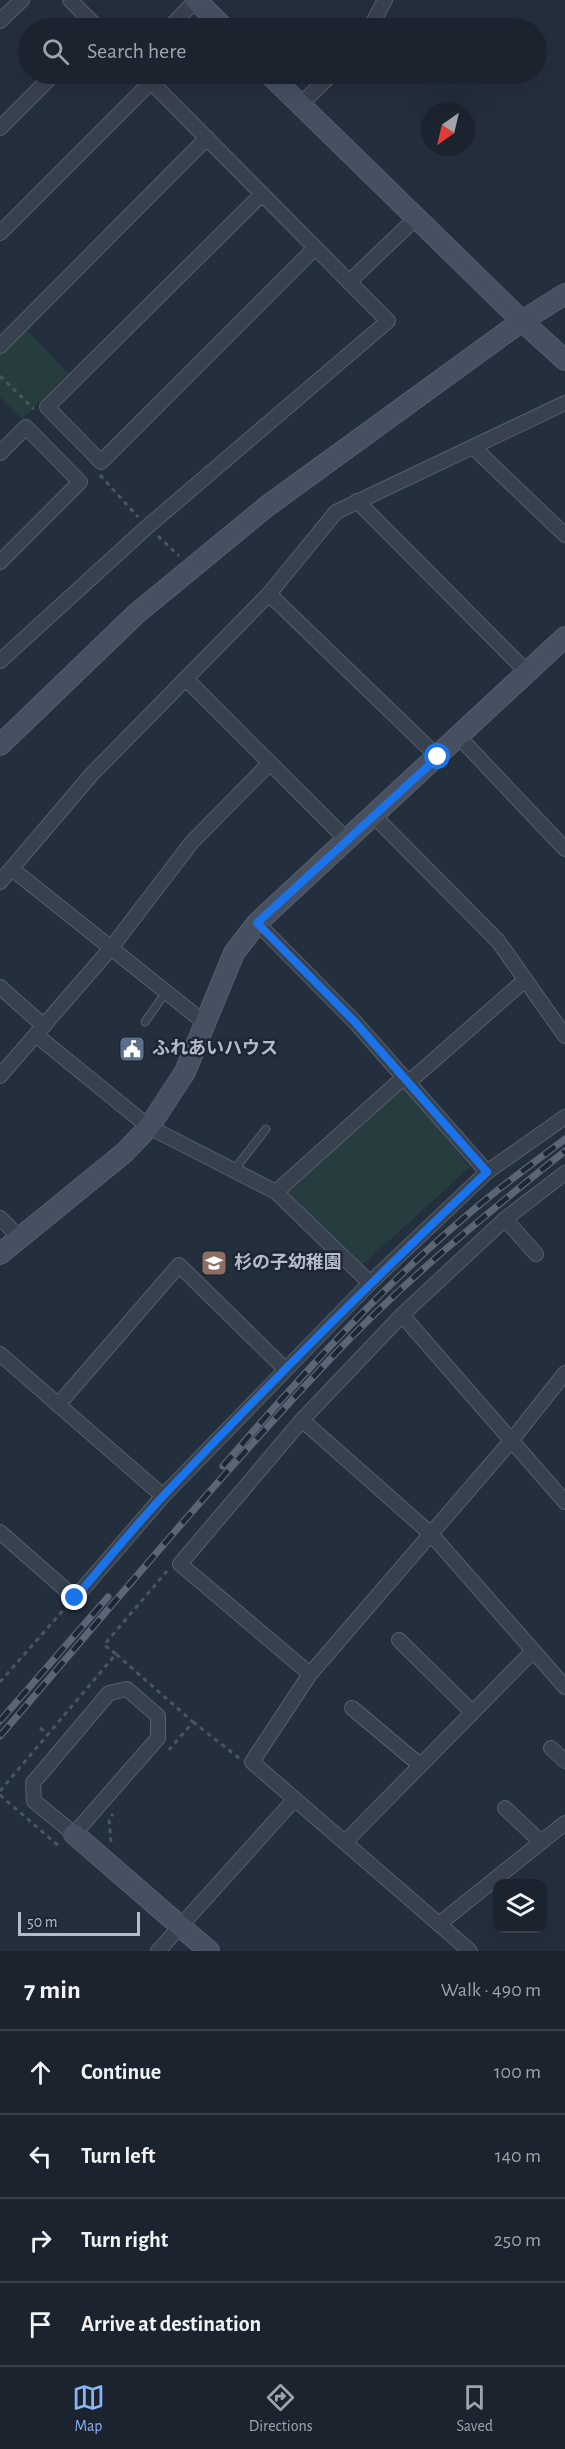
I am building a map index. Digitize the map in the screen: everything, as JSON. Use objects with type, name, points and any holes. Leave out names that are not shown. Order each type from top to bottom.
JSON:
[{"type":"street","points":[[0,21],[22,0]]},
{"type":"street","points":[[70,0],[88,18]]},
{"type":"street","points":[[179,18],[196,0],[214,18]]},
{"type":"street","points":[[375,18],[385,0]]},
{"type":"street","points":[[0,128],[44,84]]},
{"type":"street","points":[[0,233],[141,84]]},
{"type":"street","points":[[0,661],[147,527],[388,321],[153,84]]},
{"type":"street","points":[[279,84],[565,360]]},
{"type":"street","points":[[300,105],[322,84]]},
{"type":"street","points":[[0,346],[207,138]]},
{"type":"street","points":[[262,194],[46,407],[101,462],[315,248]]},
{"type":"street","points":[[349,282],[417,216]]},
{"type":"street","points":[[0,745],[136,614],[266,507],[522,321],[565,294]]},
{"type":"street","points":[[0,882],[92,774],[187,680],[269,594],[336,512],[565,403]]},
{"type":"street","points":[[0,453],[26,427],[80,482],[0,562]]},
{"type":"street","points":[[473,447],[565,535]]},
{"type":"street","points":[[357,501],[527,672]]},
{"type":"street","points":[[269,594],[438,757]]},
{"type":"street","points":[[0,1254],[124,1153],[149,1127],[185,1072],[234,953],[257,923],[565,637]]},
{"type":"street","points":[[187,680],[347,840]]},
{"type":"street","points":[[459,737],[565,849]]},
{"type":"street","points":[[0,1076],[111,948],[192,842],[270,763]]},
{"type":"street","points":[[373,815],[498,941],[565,1036]]},
{"type":"street","points":[[12,869],[205,1023]]},
{"type":"street","points":[[257,923],[355,1022],[487,1172]]},
{"type":"street","points":[[276,1192],[525,980]]},
{"type":"street","points":[[0,987],[40,1030],[149,1127],[276,1192],[370,1283]]},
{"type":"street","points":[[0,1532],[75,1598],[163,1496],[370,1283],[487,1172],[565,1117]]},
{"type":"street","points":[[310,1674],[180,1564],[302,1420],[402,1315],[505,1219],[565,1173]]},
{"type":"street","points":[[0,1218],[20,1238]]},
{"type":"street","points":[[505,1219],[536,1254]]},
{"type":"street","points":[[58,1405],[178,1265],[285,1369]]},
{"type":"street","points":[[402,1315],[565,1502]]},
{"type":"street","points":[[0,1355],[163,1496]]},
{"type":"street","points":[[470,1951],[252,1762],[310,1674],[511,1441],[565,1373]]},
{"type":"street","points":[[302,1420],[431,1534],[565,1687]]},
{"type":"street","points":[[399,1640],[472,1712]]},
{"type":"street","points":[[345,1842],[533,1651]]},
{"type":"street","points":[[74,1834],[158,1738],[158,1716],[127,1689],[109,1693],[33,1783],[34,1801],[209,1951]]},
{"type":"street","points":[[352,1708],[420,1765]]},
{"type":"street","points":[[551,1748],[565,1761]]},
{"type":"street","points":[[158,1951],[294,1800]]},
{"type":"street","points":[[505,1808],[541,1842]]},
{"type":"street","points":[[440,1924],[565,1822]]},
{"type":"lane","points":[[145,1022],[166,992]]},
{"type":"lane","points":[[234,1170],[266,1129]]},
{"type":"path","points":[[180,1564],[171,1566],[104,1645],[193,1722],[239,1758],[252,1762]]},
{"type":"path","points":[[1,1681],[75,1598]]},
{"type":"path","points":[[0,1791],[116,1654]]},
{"type":"path","points":[[163,1757],[193,1722]]},
{"type":"path","points":[[40,1728],[48,1735]]},
{"type":"path","points":[[111,1845],[109,1819],[117,1810]]},
{"type":"green space","points":[[25,329],[68,373],[22,419],[0,397],[0,353]]},
{"type":"green space","points":[[402,1086],[470,1167],[362,1265],[287,1191]]},
{"type":"railway","points":[[223,1466],[317,1360],[383,1292],[453,1227],[565,1139]]},
{"type":"railway","points":[[0,1736],[206,1495],[361,1327],[417,1274],[565,1151]]},
{"type":"railway","points":[[0,1721],[108,1597]]},
{"type":"place","name":"ふれあいハウス","points":[[132,1049]]},
{"type":"place","name":"杉の子幼稚園","points":[[214,1263]]},
{"type":"route","points":[[75,1598],[163,1496],[285,1369],[370,1283],[487,1172],[355,1022],[257,923],[438,757]]}]
